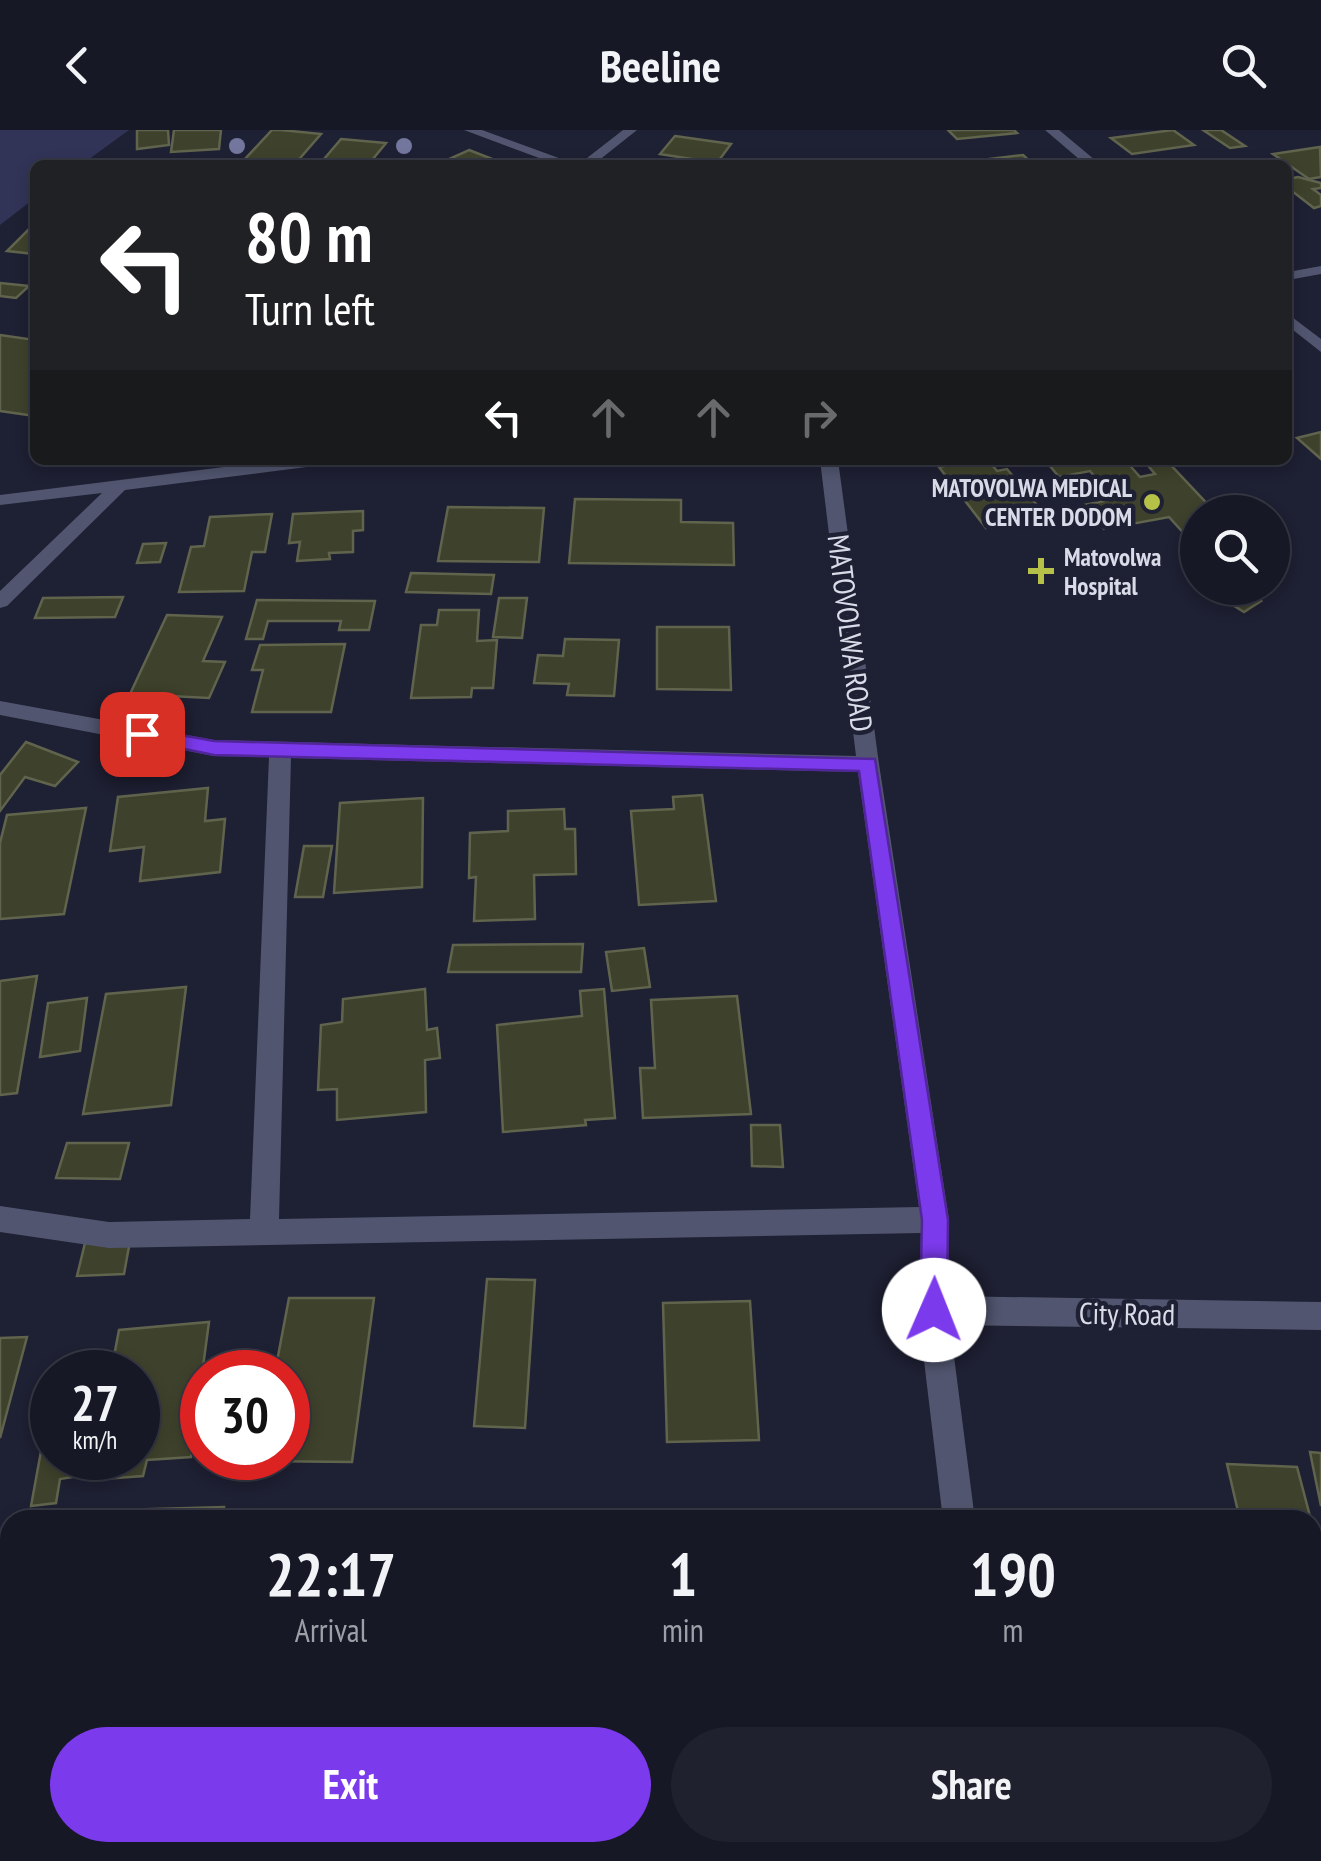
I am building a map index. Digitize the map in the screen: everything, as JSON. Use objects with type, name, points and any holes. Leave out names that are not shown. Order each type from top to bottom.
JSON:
[{"type":"street","points":[[470,130],[556,160]]},
{"type":"street","points":[[592,160],[631,130]]},
{"type":"street","points":[[1051,130],[1088,160]]},
{"type":"street","points":[[1292,275],[1321,270]]},
{"type":"street","points":[[1292,322],[1321,347]]},
{"type":"street","points":[[0,500],[282,465]]},
{"type":"street","name":"MATOVOLWA ROAD","points":[[830,465],[868,764],[935,1220],[934,1310],[959,1510]]},
{"type":"street","points":[[0,602],[120,485]]},
{"type":"street","points":[[0,708],[214,748],[868,764]]},
{"type":"street","points":[[264,1233],[280,748]]},
{"type":"street","points":[[0,1219],[109,1236],[935,1220]]},
{"type":"street","name":"City Road","points":[[934,1310],[1321,1316]]},
{"type":"shaded area","points":[[0,130],[129,130],[88,160],[30,160],[30,202],[0,225]]},
{"type":"building","points":[[137,130],[168,130],[169,145],[137,149]]},
{"type":"building","points":[[174,130],[221,130],[219,149],[171,152]]},
{"type":"building","points":[[272,130],[321,134],[298,160],[245,159]]},
{"type":"building","points":[[948,130],[1014,130],[1017,133],[957,139]]},
{"type":"building","points":[[1173,130],[1194,145],[1132,154],[1111,138]]},
{"type":"building","points":[[1203,130],[1221,130],[1245,146],[1230,148]]},
{"type":"building","points":[[675,136],[731,144],[719,160],[660,154]]},
{"type":"building","points":[[341,139],[386,143],[372,160],[323,160]]},
{"type":"building","points":[[1320,147],[1321,177],[1309,179],[1292,167],[1292,160],[1282,160],[1273,154]]},
{"type":"building","points":[[469,150],[495,160],[447,160]]},
{"type":"building","points":[[1023,155],[1028,160],[991,160]]},
{"type":"building","points":[[1292,178],[1321,183],[1321,188],[1313,189],[1321,195],[1321,206],[1314,208],[1292,191]]},
{"type":"building","points":[[30,228],[30,253],[7,251]]},
{"type":"building","points":[[0,283],[29,286],[16,298],[0,296]]},
{"type":"building","points":[[0,335],[30,339],[30,415],[0,411]]},
{"type":"building","points":[[1321,432],[1321,459],[1297,438]]},
{"type":"building","name":"Matovolwa Hospital","points":[[992,465],[997,471],[1007,469],[1046,516],[986,528],[939,467]]},
{"type":"building","name":"MATOVOLWA MEDICAL CENTER DODOM","points":[[1049,465],[1129,465],[1140,477],[1155,474],[1147,465],[1171,465],[1199,495],[1180,495],[1180,529],[1169,517],[1104,529],[1084,505],[1114,499],[1090,471],[1059,477]]},
{"type":"building","points":[[575,499],[681,500],[681,522],[733,523],[734,565],[569,563]]},
{"type":"building","points":[[448,507],[544,508],[539,562],[438,561]]},
{"type":"building","points":[[363,511],[363,530],[353,531],[353,552],[329,553],[330,559],[297,561],[300,542],[289,543],[293,514]]},
{"type":"building","points":[[272,514],[265,552],[252,552],[244,591],[179,592],[191,547],[204,546],[210,517]]},
{"type":"building","points":[[166,543],[160,562],[137,563],[143,544]]},
{"type":"building","points":[[411,573],[494,575],[491,594],[406,592]]},
{"type":"building","points":[[123,597],[115,617],[35,618],[43,598]]},
{"type":"building","points":[[499,598],[527,598],[522,638],[493,637]]},
{"type":"building","points":[[257,600],[375,601],[369,630],[339,630],[341,621],[268,621],[263,639],[246,639]]},
{"type":"building","points":[[1233,605],[1255,605],[1244,612]]},
{"type":"building","points":[[439,610],[479,610],[477,641],[497,640],[493,688],[472,688],[471,697],[411,698],[421,625],[437,625]]},
{"type":"building","points":[[167,615],[222,617],[203,661],[225,662],[209,698],[130,694]]},
{"type":"building","points":[[657,627],[729,627],[731,690],[657,689]]},
{"type":"building","points":[[565,639],[619,640],[614,696],[567,695],[569,684],[534,683],[538,655],[563,656]]},
{"type":"building","points":[[345,644],[331,712],[252,712],[263,670],[252,670],[260,645]]},
{"type":"building","points":[[26,742],[78,762],[55,786],[25,777],[0,811],[0,775]]},
{"type":"building","points":[[208,788],[205,821],[225,819],[220,872],[140,881],[144,847],[110,851],[118,797]]},
{"type":"building","points":[[702,795],[716,901],[639,905],[631,811],[674,809],[673,797]]},
{"type":"building","points":[[423,798],[422,887],[334,893],[340,803]]},
{"type":"building","points":[[86,808],[64,914],[0,919],[0,843],[7,815]]},
{"type":"building","points":[[564,809],[565,829],[575,829],[576,874],[534,875],[535,919],[474,921],[476,877],[469,878],[470,833],[508,831],[508,811]]},
{"type":"building","points":[[304,846],[332,846],[323,897],[295,897]]},
{"type":"building","points":[[583,944],[581,972],[448,972],[453,945]]},
{"type":"building","points":[[644,948],[650,987],[612,991],[606,952]]},
{"type":"building","points":[[37,976],[17,1093],[0,1095],[0,981]]},
{"type":"building","points":[[186,987],[171,1105],[83,1114],[106,994]]},
{"type":"building","points":[[425,989],[427,1030],[437,1028],[440,1058],[425,1060],[426,1112],[337,1120],[337,1089],[318,1090],[321,1025],[342,1022],[343,999]]},
{"type":"building","points":[[604,989],[615,1118],[585,1120],[586,1125],[503,1132],[497,1025],[582,1016],[580,991]]},
{"type":"building","points":[[737,996],[751,1114],[643,1118],[640,1068],[655,1068],[651,1000]]},
{"type":"building","points":[[87,998],[80,1051],[40,1057],[48,1003]]},
{"type":"building","points":[[751,1125],[780,1125],[783,1167],[752,1166]]},
{"type":"building","points":[[67,1143],[129,1143],[120,1179],[56,1178]]},
{"type":"building","points":[[130,1241],[124,1274],[77,1276],[85,1243]]},
{"type":"building","points":[[487,1279],[535,1280],[525,1428],[474,1426]]},
{"type":"building","points":[[289,1298],[374,1298],[352,1462],[310,1462],[310,1350],[279,1350]]},
{"type":"building","points":[[750,1301],[759,1440],[667,1442],[663,1303]]},
{"type":"building","points":[[209,1322],[205,1350],[180,1350],[180,1458],[160,1459],[160,1350],[115,1350],[119,1330]]},
{"type":"building","points":[[27,1337],[0,1438],[0,1338]]},
{"type":"building","points":[[1310,1452],[1321,1453],[1321,1506]]},
{"type":"building","points":[[1227,1464],[1297,1467],[1308,1510],[1238,1510]]},
{"type":"building","points":[[36,1480],[60,1480],[56,1503],[31,1506]]},
{"type":"building","points":[[224,1507],[224,1510],[117,1510]]},
{"type":"place","name":"MATOVOLWA MEDICAL CENTER DODOM","points":[[1152,502]]},
{"type":"place","name":"Matovolwa Hospital","points":[[1041,571]]},
{"type":"route","points":[[142,734],[214,748],[868,764],[935,1220],[934,1310]]}]
